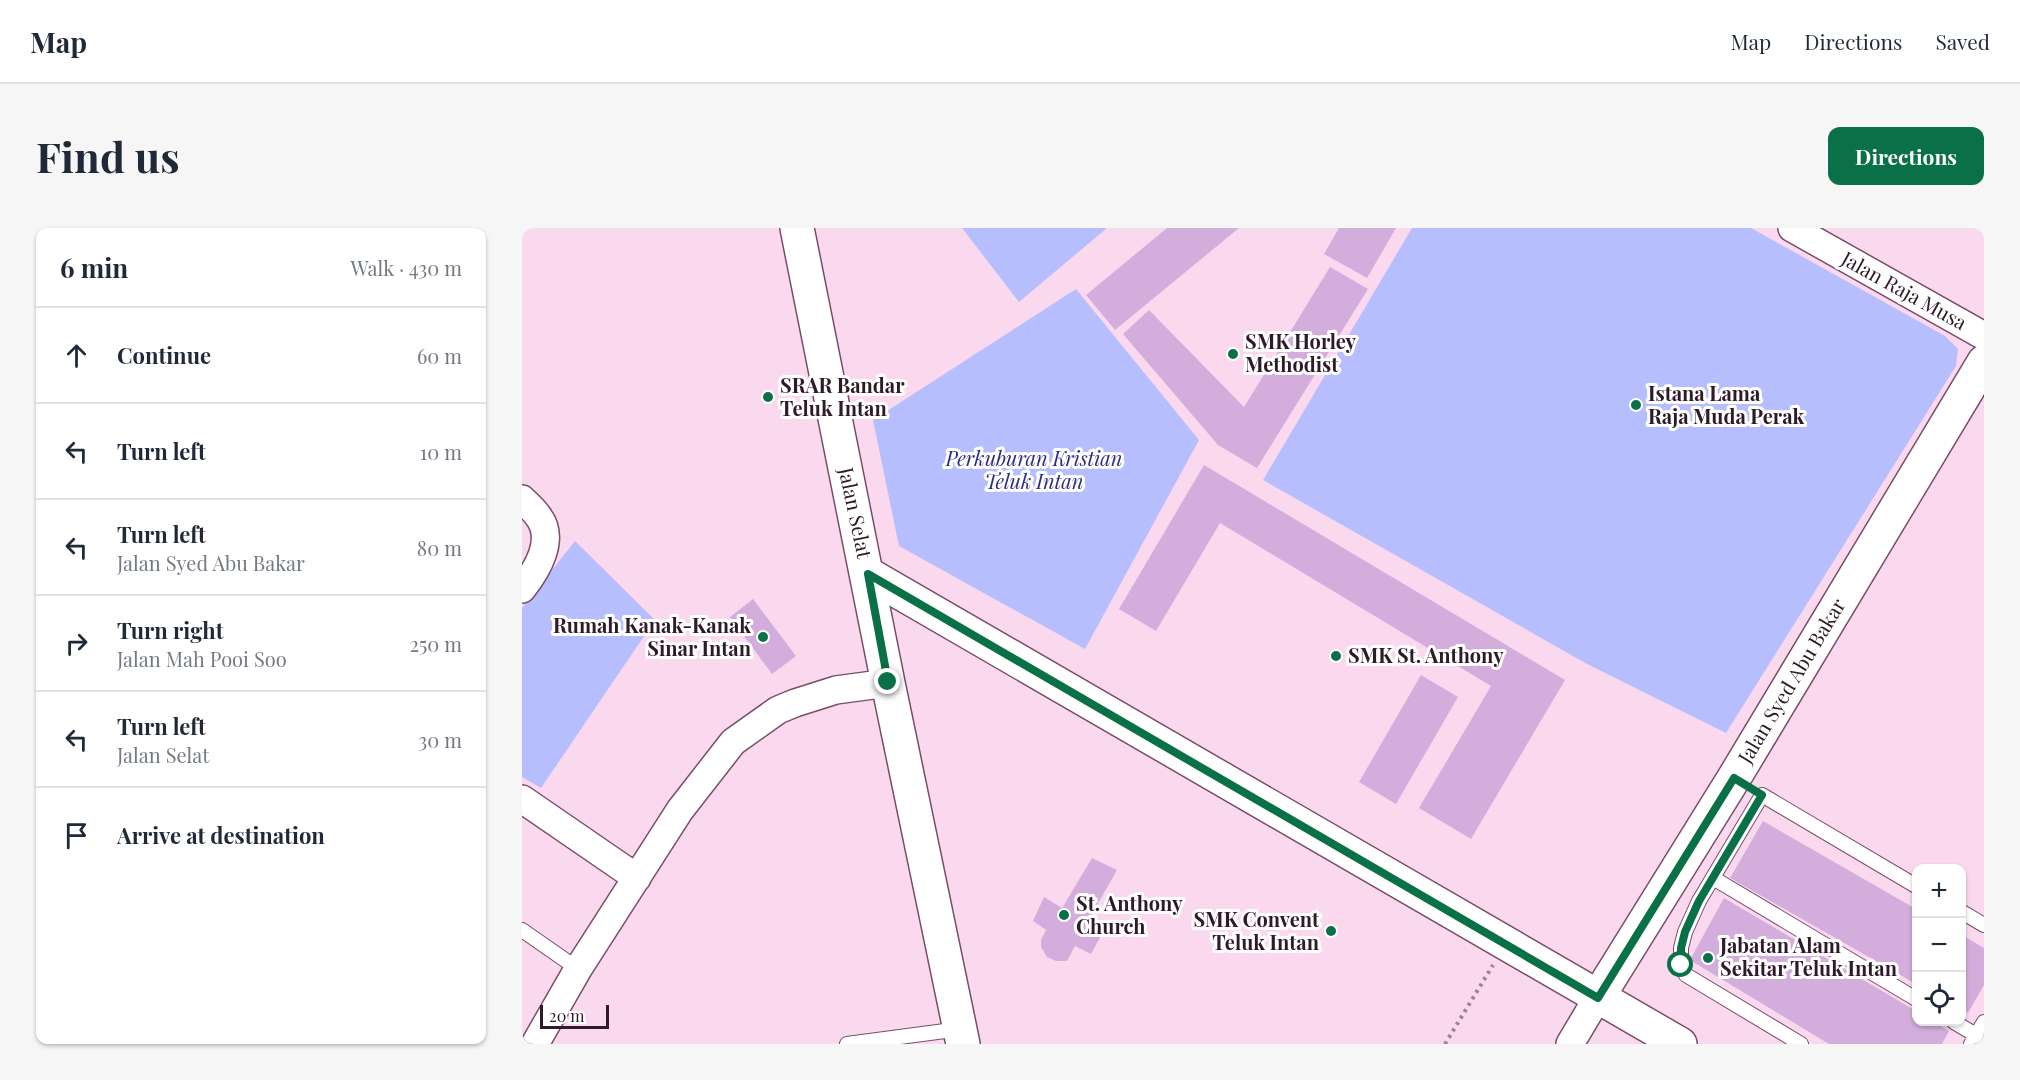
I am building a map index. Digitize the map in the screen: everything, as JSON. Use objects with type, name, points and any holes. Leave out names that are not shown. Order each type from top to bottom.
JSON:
[{"type":"street","name":"Jalan Selat","points":[[797,228],[962,1037]]},
{"type":"street","name":"Jalan Raja Musa","points":[[1792,228],[1984,336]]},
{"type":"street","name":"Jalan Syed Abu Bakar","points":[[1598,998],[1748,787],[1984,362]]},
{"type":"street","points":[[522,499],[540,518],[546,538],[541,558],[522,589]]},
{"type":"street","points":[[868,574],[1680,1044]]},
{"type":"street","points":[[535,1044],[578,969],[680,810],[733,742],[778,710],[795,703],[836,690],[888,682]]},
{"type":"street","points":[[522,799],[638,878]]},
{"type":"street","points":[[1578,1041],[1598,998]]},
{"type":"lane","points":[[1801,1044],[1686,975],[1681,965],[1681,948],[1685,932],[1699,901],[1713,878],[1748,787],[1912,883]]},
{"type":"lane","points":[[1713,878],[1912,996]]},
{"type":"lane","points":[[1966,914],[1984,925]]},
{"type":"lane","points":[[522,930],[578,969]]},
{"type":"lane","points":[[1958,1026],[1973,1040],[1984,1022]]},
{"type":"lane","points":[[846,1044],[962,1037]]},
{"type":"path","points":[[1445,1044],[1505,944]]},
{"type":"green space","points":[[962,228],[1107,228],[1019,302]]},
{"type":"green space","points":[[1412,228],[1751,228],[1945,336],[1958,349],[1956,366],[1726,733],[1587,664],[1263,480]]},
{"type":"green space","name":"Perkuburan Kristian Teluk Intan","points":[[1076,289],[1199,440],[1085,649],[899,546],[873,420]]},
{"type":"green space","points":[[575,541],[655,620],[541,788],[522,777],[522,608]]},
{"type":"building","points":[[1167,228],[1239,228],[1115,330],[1086,295]]},
{"type":"building","points":[[1339,228],[1396,228],[1367,278],[1324,254]]},
{"type":"building","points":[[1330,267],[1368,289],[1257,468],[1218,445],[1123,334],[1149,310],[1244,407]]},
{"type":"building","points":[[1204,465],[1565,680],[1471,839],[1419,808],[1491,686],[1220,523],[1156,631],[1119,609]]},
{"type":"building","name":"Rumah Kanak-Kanak Sinar Intan","points":[[753,599],[796,656],[772,674],[730,617]]},
{"type":"building","points":[[1421,675],[1458,697],[1396,804],[1359,782]]},
{"type":"building","points":[[1763,821],[1912,907],[1912,982],[1730,878]]},
{"type":"building","name":"St. Anthony Church","points":[[1092,858],[1117,870],[1088,921],[1104,930],[1091,954],[1075,946],[1067,961],[1056,961],[1047,957],[1041,947],[1041,940],[1046,930],[1033,921],[1044,897],[1062,908]]},
{"type":"building","points":[[1724,898],[1912,1009],[1912,1026],[1941,1026],[1949,1031],[1942,1044],[1829,1044],[1690,960]]},
{"type":"building","points":[[1966,937],[1984,948],[1984,985],[1968,1013],[1966,1012]]},
{"type":"place","name":"SMK Horley Methodist","points":[[1233,354]]},
{"type":"place","name":"SRAR Bandar Teluk Intan","points":[[768,397]]},
{"type":"place","name":"Istana Lama Raja Muda Perak","points":[[1636,405]]},
{"type":"place","name":"Rumah Kanak-Kanak Sinar Intan","points":[[763,637]]},
{"type":"place","name":"SMK St. Anthony","points":[[1336,656]]},
{"type":"place","name":"St. Anthony Church","points":[[1064,915]]},
{"type":"place","name":"SMK Convent Teluk Intan","points":[[1331,931]]},
{"type":"place","name":"Jabatan Alam Sekitar Teluk Intan","points":[[1708,958]]},
{"type":"route","points":[[888,682],[868,574],[1598,998],[1734,778],[1762,795],[1699,901],[1685,932],[1681,948],[1681,965]]}]
